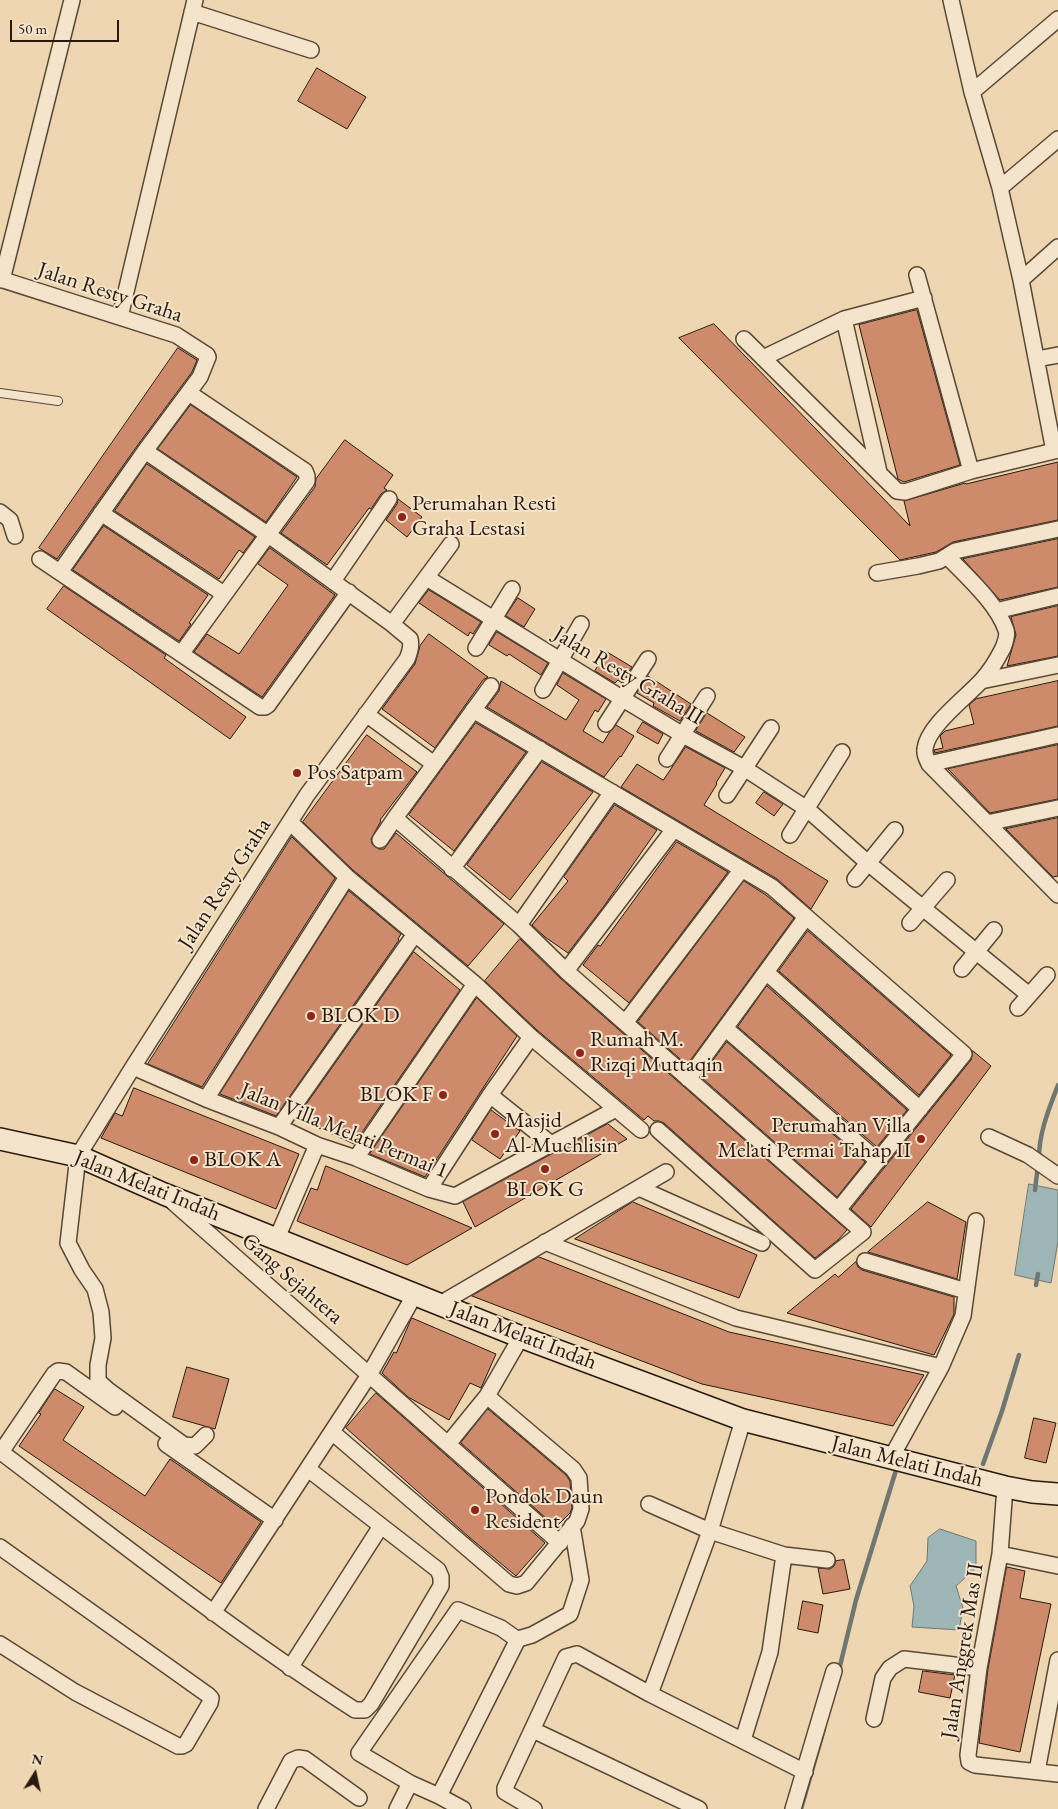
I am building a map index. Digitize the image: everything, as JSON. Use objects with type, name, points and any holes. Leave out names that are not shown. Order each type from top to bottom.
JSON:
[{"type":"main road","name":"Jalan Melati Indah","points":[[0,1139],[78,1156],[164,1194],[521,1337],[743,1420],[1005,1486],[1032,1492],[1058,1494]]},
{"type":"street","points":[[1,280],[72,0]]},
{"type":"street","points":[[744,339],[895,490],[905,492],[971,471],[1056,451],[1000,188],[972,92],[952,1]]},
{"type":"street","points":[[120,318],[194,6],[311,50]]},
{"type":"street","points":[[972,92],[1058,19]]},
{"type":"street","points":[[1000,188],[1058,139]]},
{"type":"street","points":[[1021,280],[1058,247]]},
{"type":"street","points":[[917,274],[971,471]]},
{"type":"street","name":"Jalan Resty Graha","points":[[1,280],[176,335],[208,357],[207,364],[200,377],[145,451],[60,572]]},
{"type":"street","points":[[763,358],[844,319],[924,298]]},
{"type":"street","points":[[844,319],[879,472]]},
{"type":"street","points":[[1037,359],[1058,355]]},
{"type":"street","points":[[181,654],[307,481],[305,471],[188,393]]},
{"type":"street","points":[[145,451],[267,534],[392,624],[451,544]]},
{"type":"street","points":[[333,581],[389,499]]},
{"type":"street","points":[[0,512],[10,520],[15,536]]},
{"type":"street","points":[[101,513],[224,594]]},
{"type":"street","points":[[877,574],[932,563],[955,551],[1058,529]]},
{"type":"street","points":[[947,556],[996,610],[1006,629],[1005,644],[998,659],[981,681],[941,720],[925,747],[926,758],[929,764],[1058,895]]},
{"type":"street","points":[[40,559],[260,707],[264,707],[348,592]]},
{"type":"street","name":"Jalan Resty Graha II","points":[[427,578],[683,735],[744,768],[807,809],[868,863],[1029,995]]},
{"type":"street","points":[[476,648],[512,589]]},
{"type":"street","points":[[996,610],[1058,596]]},
{"type":"street","name":"Jalan Resty Graha","points":[[78,1156],[306,795],[406,659],[410,650],[410,639],[392,624]]},
{"type":"street","points":[[543,690],[581,624]]},
{"type":"street","points":[[606,724],[648,659]]},
{"type":"street","points":[[981,681],[1058,664]]},
{"type":"street","points":[[380,840],[491,686]]},
{"type":"street","points":[[666,759],[707,696]]},
{"type":"street","points":[[473,710],[772,888],[965,1055],[838,1210]]},
{"type":"street","points":[[366,714],[434,764]]},
{"type":"street","points":[[727,795],[771,728]]},
{"type":"street","points":[[929,764],[1058,735]]},
{"type":"street","points":[[452,869],[540,749]]},
{"type":"street","points":[[790,834],[842,752]]},
{"type":"street","points":[[519,925],[612,792]]},
{"type":"street","points":[[988,823],[1058,808]]},
{"type":"street","points":[[395,818],[519,925],[625,1023],[863,1232],[815,1270],[658,1130]]},
{"type":"street","points":[[290,822],[347,877],[474,984],[531,1037],[641,1130]]},
{"type":"street","points":[[566,970],[674,829]]},
{"type":"street","points":[[855,879],[895,830]]},
{"type":"street","points":[[625,1023],[742,870]]},
{"type":"street","points":[[206,1098],[347,877]]},
{"type":"street","points":[[910,924],[947,880]]},
{"type":"street","points":[[688,1079],[806,917]]},
{"type":"street","points":[[962,968],[994,930]]},
{"type":"street","points":[[280,1127],[415,934]]},
{"type":"street","points":[[766,972],[920,1109]]},
{"type":"street","points":[[1018,1008],[1047,975]]},
{"type":"street","points":[[356,1158],[474,984]]},
{"type":"street","points":[[725,1028],[878,1161]]},
{"type":"street","points":[[429,1189],[490,1095],[531,1037]]},
{"type":"street","name":"Jalan Villa Melati Permai 1","points":[[133,1067],[280,1127],[317,1145],[356,1158],[429,1189],[455,1196],[616,1109]]},
{"type":"street","points":[[490,1095],[550,1143]]},
{"type":"street","points":[[989,1137],[1028,1155],[1058,1176]]},
{"type":"street","points":[[276,1238],[317,1145]]},
{"type":"street","points":[[78,1156],[68,1244],[82,1270],[95,1288],[101,1312],[104,1338],[98,1365],[98,1381],[184,1445],[195,1446],[206,1435]]},
{"type":"street","points":[[440,1304],[666,1172]]},
{"type":"street","points":[[639,1188],[762,1243]]},
{"type":"street","name":"Gang Sejahtera","points":[[164,1194],[560,1543]]},
{"type":"street","points":[[890,1458],[941,1367],[963,1316],[976,1221]]},
{"type":"street","points":[[545,1242],[736,1318],[941,1367]]},
{"type":"street","points":[[865,1261],[966,1292]]},
{"type":"street","points":[[213,1614],[369,1375],[415,1294]]},
{"type":"street","points":[[448,1444],[487,1396],[521,1337]]},
{"type":"street","points":[[275,1520],[63,1371],[54,1374],[1,1452],[213,1614],[290,1668],[355,1710],[365,1710],[372,1704],[441,1586],[441,1577],[438,1570],[308,1469]]},
{"type":"street","points":[[332,1432],[509,1584],[517,1586],[526,1583],[577,1521],[581,1509],[579,1478],[566,1462],[487,1396]]},
{"type":"street","points":[[650,1694],[710,1531],[743,1420]]},
{"type":"street","name":"Jalan Anggrek Mas II","points":[[1005,1486],[1000,1554],[979,1668],[968,1755],[969,1762],[974,1765],[1058,1774]]},
{"type":"street","points":[[649,1504],[710,1531],[784,1555],[827,1560]]},
{"type":"street","points":[[290,1668],[381,1526]]},
{"type":"street","points":[[439,1796],[518,1640],[532,1635],[570,1614],[581,1580],[572,1526]]},
{"type":"street","points":[[0,1546],[208,1695],[211,1698],[210,1703],[186,1744],[178,1746],[74,1692],[0,1644]]},
{"type":"street","points":[[1000,1554],[1058,1566]]},
{"type":"street","points":[[743,1740],[770,1652],[784,1555]]},
{"type":"street","points":[[463,1809],[410,1783],[359,1753],[458,1610],[501,1628],[518,1640]]},
{"type":"street","points":[[534,1809],[505,1792],[505,1789],[568,1655],[577,1654],[650,1694],[805,1772]]},
{"type":"street","points":[[874,1719],[883,1678],[890,1668],[904,1659],[979,1668]]},
{"type":"street","points":[[1037,1771],[1054,1699],[1058,1660]]},
{"type":"street","points":[[794,1809],[834,1671]]},
{"type":"street","points":[[533,1730],[699,1809]]},
{"type":"street","points":[[266,1809],[291,1760],[298,1758],[304,1759],[358,1798]]},
{"type":"street","points":[[397,1809],[410,1783]]},
{"type":"lane","points":[[0,393],[58,401]]},
{"type":"water","points":[[1029,1184],[1058,1190],[1058,1241],[1051,1283],[1015,1275]]},
{"type":"water","points":[[940,1529],[976,1541],[976,1568],[956,1586],[963,1608],[959,1630],[912,1627],[914,1606],[910,1586],[927,1561],[928,1538]]},
{"type":"building","points":[[317,68],[366,97],[347,129],[298,101]]},
{"type":"building","points":[[917,310],[960,465],[904,482],[898,479],[859,325]]},
{"type":"building","points":[[714,324],[910,526],[904,501],[965,483],[1058,462],[1058,520],[953,542],[936,552],[900,560],[679,338]]},
{"type":"building","points":[[178,348],[197,360],[192,372],[57,559],[39,548]]},
{"type":"building","points":[[191,405],[297,477],[266,522],[158,449]]},
{"type":"building","points":[[345,440],[393,475],[384,488],[387,490],[381,494],[371,509],[369,508],[327,565],[281,533],[315,487],[316,479]]},
{"type":"building","points":[[147,464],[255,537],[243,553],[239,550],[219,579],[115,511]]},
{"type":"building","name":"Perumahan Resti Graha Lestasi","points":[[398,499],[422,517],[407,537],[386,520],[397,504]]},
{"type":"building","points":[[104,526],[208,595],[179,641],[73,570]]},
{"type":"building","points":[[1058,539],[1058,587],[1000,600],[963,559]]},
{"type":"building","points":[[270,548],[335,595],[262,697],[194,652],[207,634],[239,654],[288,585],[258,564]]},
{"type":"building","points":[[64,586],[166,655],[164,658],[246,717],[230,739],[47,609]]},
{"type":"building","points":[[429,590],[481,622],[473,634],[470,632],[468,636],[419,603]]},
{"type":"building","points":[[518,598],[535,609],[524,627],[506,616]]},
{"type":"building","points":[[1058,606],[1058,656],[1007,666],[1016,635],[1011,617]]},
{"type":"building","points":[[497,632],[548,663],[541,675],[509,654],[507,656],[489,645]]},
{"type":"building","points":[[429,634],[488,677],[483,680],[435,748],[382,709],[415,664],[420,646]]},
{"type":"building","points":[[607,652],[632,667],[622,683],[618,680],[615,683],[595,671]]},
{"type":"building","points":[[563,673],[606,699],[598,712],[595,710],[583,731],[603,743],[616,725],[634,736],[621,757],[604,777],[487,707],[499,691],[501,681],[566,720],[579,700],[557,685]]},
{"type":"building","points":[[648,676],[691,704],[680,721],[653,706],[654,703],[637,693]]},
{"type":"building","points":[[1058,681],[1058,726],[935,753],[934,750],[943,748],[940,736],[945,731],[974,724],[969,705],[976,699]]},
{"type":"building","points":[[707,713],[745,737],[734,752],[696,731]]},
{"type":"building","points":[[643,722],[663,734],[658,744],[637,732]]},
{"type":"building","points":[[476,723],[526,752],[454,851],[409,815]]},
{"type":"building","points":[[367,735],[417,772],[380,820],[371,839],[372,844],[379,849],[384,849],[396,833],[504,924],[468,966],[353,870],[303,822]]},
{"type":"building","points":[[1058,745],[1058,799],[990,813],[948,769]]},
{"type":"building","points":[[686,747],[725,768],[704,805],[828,881],[811,909],[777,879],[621,787],[637,764],[663,780]]},
{"type":"building","points":[[542,762],[593,792],[510,900],[467,865]]},
{"type":"building","points":[[764,792],[783,804],[774,816],[756,803]]},
{"type":"building","points":[[615,805],[657,830],[604,906],[568,953],[532,925],[568,881],[564,877]]},
{"type":"building","points":[[1058,818],[1058,876],[1053,877],[1006,829]]},
{"type":"building","points":[[292,837],[335,878],[202,1087],[148,1064]]},
{"type":"building","points":[[677,842],[728,872],[629,1003],[583,965],[598,945],[600,946]]},
{"type":"building","points":[[744,881],[766,895],[794,918],[687,1065],[638,1022]]},
{"type":"building","name":"BLOK D","points":[[349,891],[401,934],[399,940],[276,1116],[220,1094]]},
{"type":"building","points":[[808,931],[951,1055],[919,1095],[779,971]]},
{"type":"building","points":[[520,939],[560,978],[847,1230],[838,1240],[815,1258],[664,1123],[654,1121],[648,1116],[644,1120],[537,1030],[485,981]]},
{"type":"building","points":[[414,952],[460,990],[354,1144],[297,1118]]},
{"type":"building","points":[[767,986],[907,1110],[877,1147],[738,1027]]},
{"type":"building","name":"BLOK F","points":[[477,998],[517,1036],[425,1177],[370,1154]]},
{"type":"building","points":[[727,1042],[865,1162],[837,1197],[701,1077]]},
{"type":"building","name":"Perumahan Villa Melati Permai Tahap II","points":[[973,1051],[991,1066],[871,1227],[851,1209],[971,1060]]},
{"type":"building","points":[[134,1088],[299,1154],[276,1209],[101,1138],[115,1113],[122,1116]]},
{"type":"building","name":"Masjid Al-Muchlisin","points":[[491,1110],[520,1131],[500,1159],[472,1140]]},
{"type":"building","name":"BLOK G","points":[[608,1124],[627,1139],[475,1227],[463,1202]]},
{"type":"building","points":[[326,1166],[472,1228],[407,1265],[297,1221],[311,1188],[317,1190]]},
{"type":"building","points":[[633,1202],[757,1255],[739,1298],[575,1239]]},
{"type":"building","points":[[928,1202],[966,1222],[957,1279],[868,1252]]},
{"type":"building","points":[[539,1257],[729,1332],[924,1375],[893,1426],[702,1384],[472,1296]]},
{"type":"building","points":[[856,1262],[862,1270],[954,1297],[954,1314],[934,1355],[787,1313],[835,1274],[838,1277]]},
{"type":"building","points":[[412,1318],[496,1354],[481,1388],[470,1383],[449,1420],[408,1397],[382,1373],[394,1352],[396,1353]]},
{"type":"building","points":[[187,1367],[229,1379],[215,1429],[173,1417]]},
{"type":"building","points":[[55,1389],[84,1407],[63,1440],[145,1496],[170,1459],[261,1522],[221,1583],[19,1446],[41,1414],[39,1413]]},
{"type":"building","name":"Pondok Daun Resident","points":[[376,1393],[545,1543],[516,1576],[346,1428]]},
{"type":"building","name":"Pondok Daun Resident","points":[[488,1409],[566,1475],[570,1481],[572,1508],[570,1513],[556,1527],[461,1443]]},
{"type":"building","points":[[1034,1418],[1056,1423],[1046,1463],[1025,1458]]},
{"type":"building","points":[[844,1560],[850,1589],[823,1594],[818,1568],[830,1569],[836,1561]]},
{"type":"building","points":[[1007,1567],[1025,1571],[1020,1598],[1051,1604],[1020,1752],[979,1743],[988,1669]]},
{"type":"building","points":[[803,1601],[823,1605],[818,1633],[798,1629]]},
{"type":"building","points":[[923,1671],[955,1675],[950,1698],[919,1692]]},
{"type":"waterway","points":[[1039,1158],[1043,1130],[1058,1085]]},
{"type":"waterway","points":[[1035,1190],[1038,1165]]},
{"type":"waterway","points":[[1036,1285],[1038,1274]]},
{"type":"waterway","points":[[983,1464],[1019,1355]]},
{"type":"waterway","points":[[839,1670],[856,1600],[897,1467]]},
{"type":"waterway","points":[[801,1809],[824,1729]]},
{"type":"place","name":"Perumahan Resti Graha Lestasi","points":[[402,517]]},
{"type":"place","name":"Pos Satpam","points":[[297,773]]},
{"type":"place","name":"BLOK D","points":[[311,1016]]},
{"type":"place","name":"Rumah M. Rizqi Muttaqin","points":[[580,1053]]},
{"type":"place","name":"BLOK F","points":[[443,1095]]},
{"type":"place","name":"Masjid Al-Muchlisin","points":[[495,1134]]},
{"type":"place","name":"Perumahan Villa Melati Permai Tahap II","points":[[921,1139]]},
{"type":"place","name":"BLOK A","points":[[194,1160]]},
{"type":"place","name":"BLOK G","points":[[545,1169]]},
{"type":"place","name":"Pondok Daun Resident","points":[[475,1510]]}]
